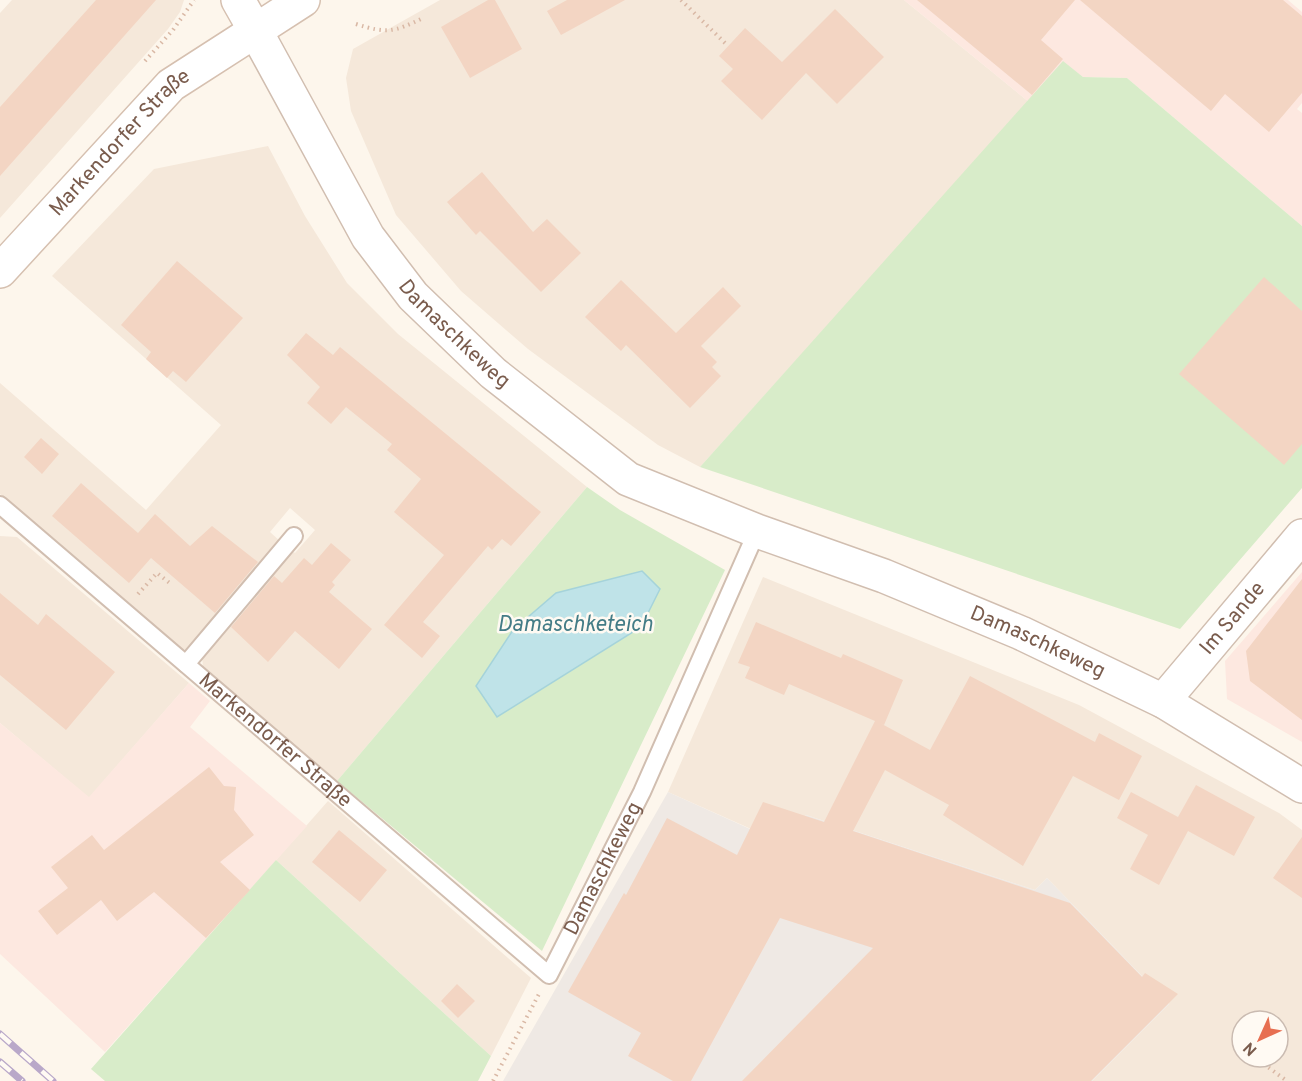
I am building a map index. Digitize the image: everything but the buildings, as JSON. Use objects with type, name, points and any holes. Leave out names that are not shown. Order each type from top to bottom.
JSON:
[{"type":"street","name":"Damaschkeweg","points":[[238,0],[368,237],[413,296],[493,373],[628,479],[757,531],[884,576],[990,620],[1163,701],[1302,786]]},
{"type":"street","name":"Markendorfer Straße","points":[[0,272],[171,85],[303,0]]},
{"type":"street","name":"Im Sande","points":[[1163,701],[1299,545]]},
{"type":"lane","name":"Markendorfer Straße","points":[[0,505],[549,975]]},
{"type":"lane","name":"Damaschkeweg","points":[[549,975],[642,792],[757,531]]},
{"type":"lane","points":[[186,664],[294,536]]},
{"type":"path","points":[[681,0],[725,43]]},
{"type":"path","points":[[356,24],[382,32],[396,31],[423,18]]},
{"type":"path","points":[[124,611],[157,573],[171,584]]},
{"type":"path","points":[[493,1081],[549,975]]},
{"type":"path","points":[[1270,1069],[1287,1081]]},
{"type":"shaded area","points":[[12,0],[184,0],[180,12],[168,29],[0,218],[0,13]]},
{"type":"shaded area","points":[[440,0],[904,0],[1029,102],[700,467],[658,445],[528,349],[461,291],[396,215],[351,111],[346,78],[353,49]]},
{"type":"shaded area","points":[[904,0],[1288,0],[1302,12],[1302,103],[1297,109],[1302,113],[1302,226],[1127,78],[1083,77],[1063,62],[1029,102]]},
{"type":"shaded area","points":[[268,146],[305,216],[347,283],[398,334],[587,487],[337,781],[203,667],[202,656],[290,550],[295,553],[315,530],[290,508],[270,532],[281,542],[191,648],[183,650],[0,494],[0,383],[146,510],[221,425],[52,276],[154,169]]},
{"type":"shaded area","points":[[0,536],[17,537],[189,683],[89,798],[0,723]]},
{"type":"shaded area","points":[[1302,572],[1302,742],[1227,699],[1225,661]]},
{"type":"shaded area","points":[[763,577],[1079,705],[1279,813],[1302,830],[1302,1081],[1092,1081],[1169,1004],[1047,878],[1035,890],[806,815],[789,846],[668,792]]},
{"type":"shaded area","points":[[189,683],[210,701],[190,727],[307,826],[105,1052],[0,954],[0,723],[89,797]]},
{"type":"shaded area","points":[[668,792],[788,846],[806,815],[1035,890],[1047,878],[1169,1004],[1092,1081],[503,1081]]},
{"type":"shaded area","points":[[328,801],[531,978],[491,1056],[276,860]]},
{"type":"green space","points":[[1063,61],[1083,77],[1127,78],[1302,226],[1302,488],[1180,629],[700,467]]},
{"type":"green space","points":[[587,487],[620,510],[725,570],[542,951],[337,781]],"holes":[[[660,589],[641,627],[569,670]]]},
{"type":"green space","points":[[276,860],[491,1056],[478,1081],[105,1081],[91,1069]]},
{"type":"water","name":"Damaschketeich","points":[[642,571],[660,589],[641,627],[497,717],[476,686],[513,630],[556,593]]},
{"type":"railway","points":[[0,1034],[53,1081]]},
{"type":"railway","points":[[0,1062],[22,1081]]}]
